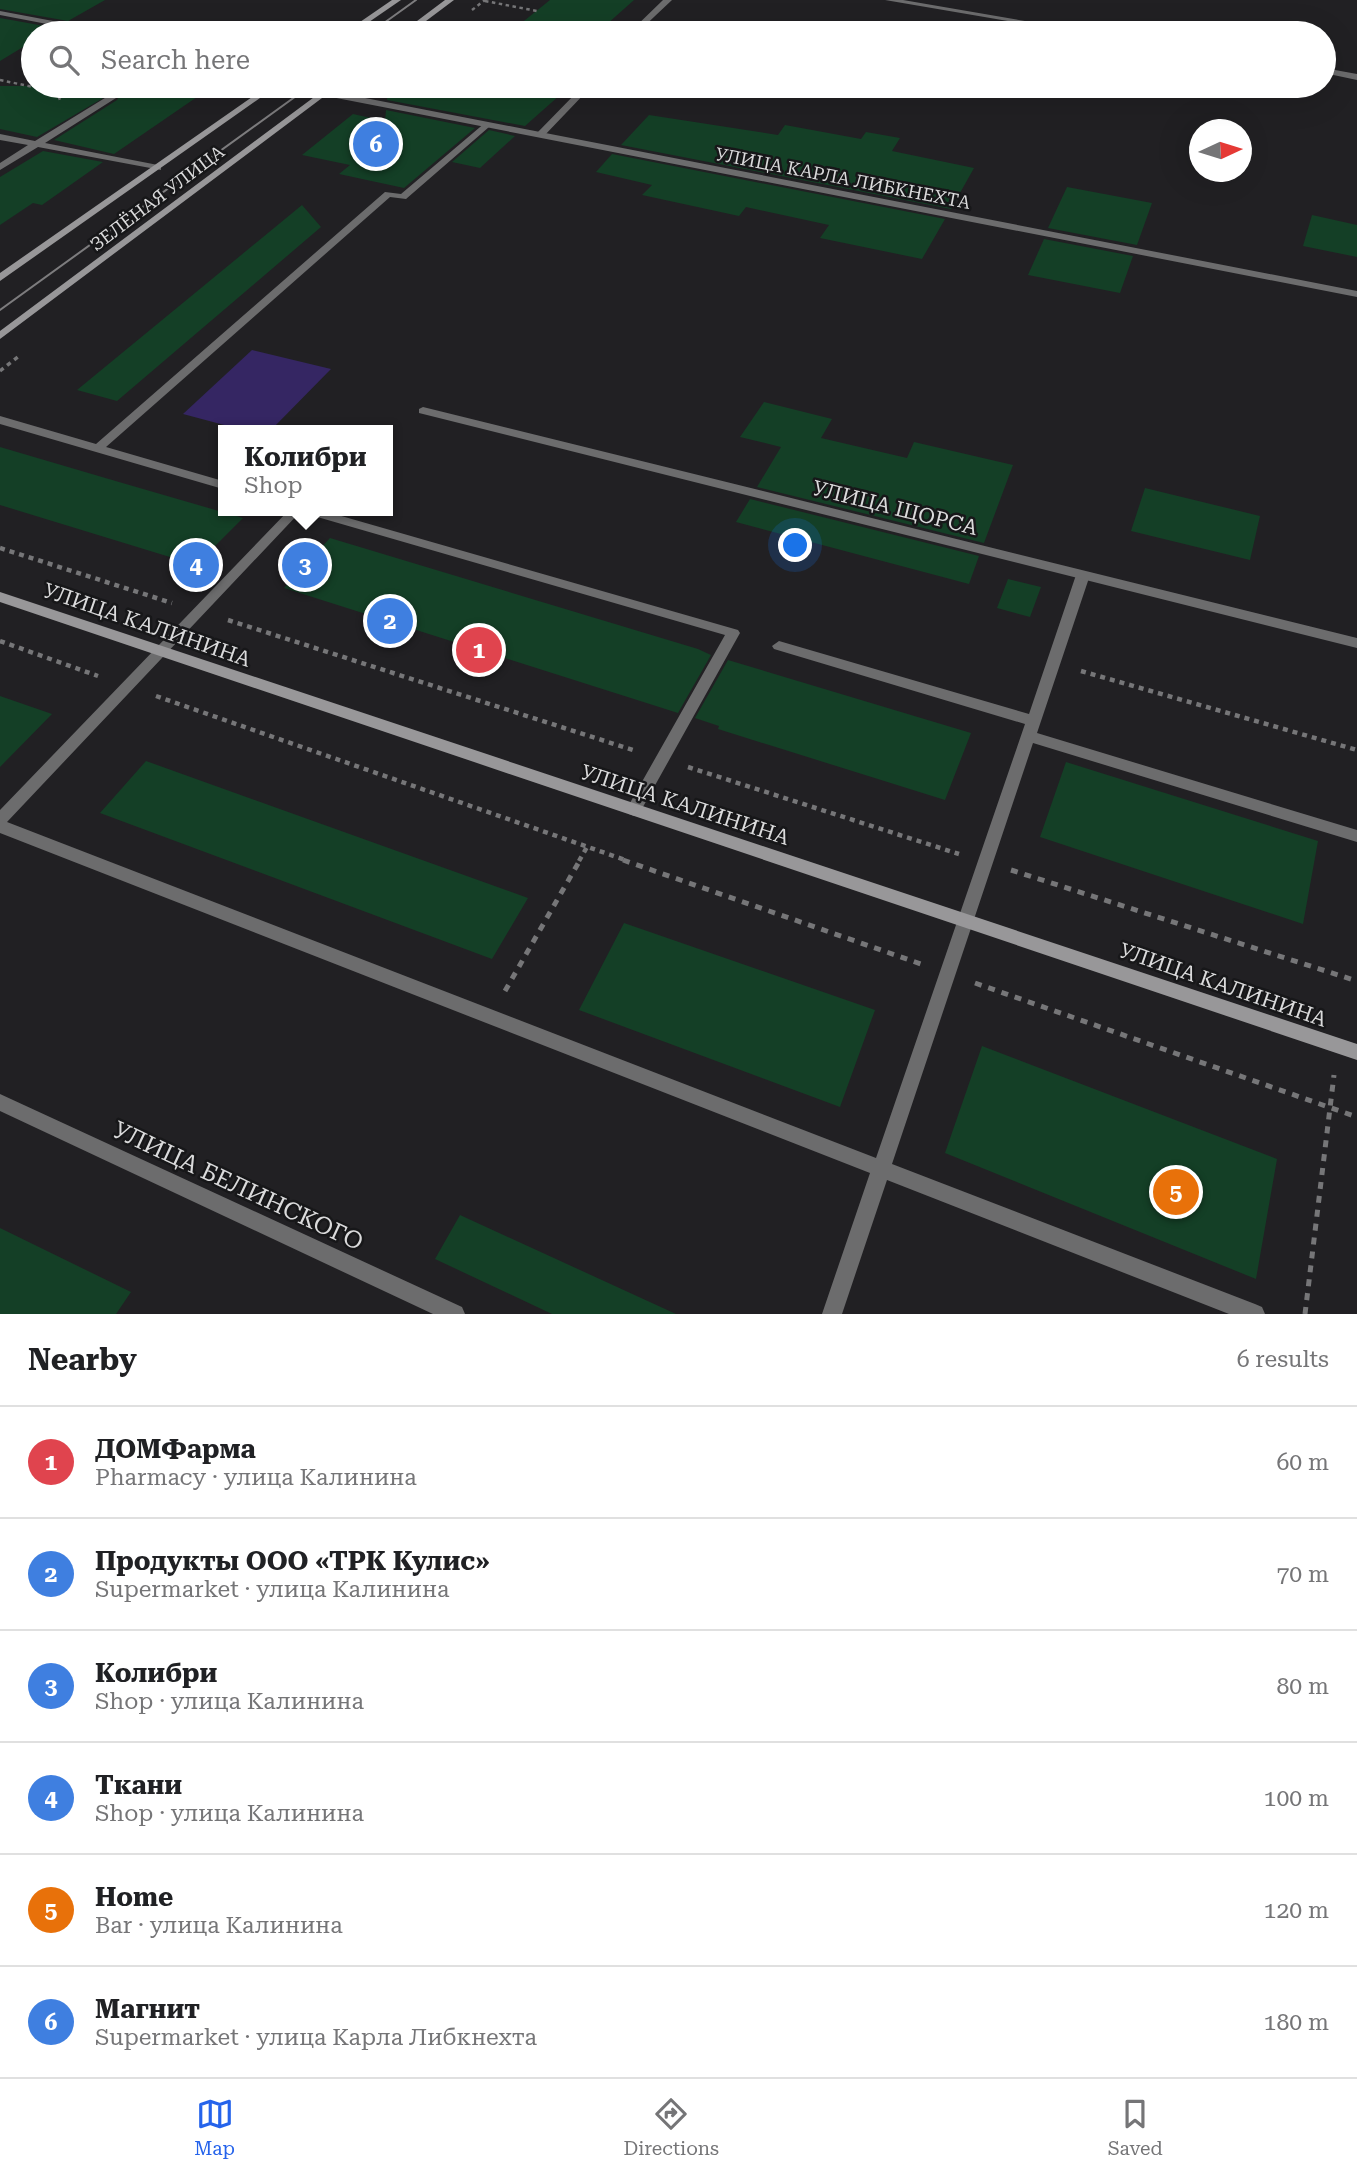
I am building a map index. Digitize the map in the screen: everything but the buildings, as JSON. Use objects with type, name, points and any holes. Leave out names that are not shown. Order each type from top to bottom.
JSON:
[{"type":"street","points":[[366,21],[397,0]]},
{"type":"street","points":[[421,21],[450,0]]},
{"type":"street","points":[[646,21],[668,0]]},
{"type":"street","points":[[889,0],[1018,21]]},
{"type":"street","points":[[0,13],[42,21]]},
{"type":"street","points":[[1336,73],[1357,77]]},
{"type":"street","points":[[0,167],[110,98]]},
{"type":"street","name":"ЗЕЛЁНАЯ УЛИЦА","points":[[0,278],[256,98]]},
{"type":"street","name":"ЗЕЛЁНАЯ УЛИЦА","points":[[0,336],[317,98]]},
{"type":"street","name":"УЛИЦА КАРЛА ЛИБКНЕХТА","points":[[349,98],[1357,294]]},
{"type":"street","points":[[540,135],[576,98]]},
{"type":"street","points":[[97,449],[388,194],[403,197],[486,125]]},
{"type":"street","points":[[0,137],[158,167]]},
{"type":"street","name":"УЛИЦА ЩОРСА","points":[[423,411],[1357,643]]},
{"type":"street","points":[[0,420],[218,484]]},
{"type":"street","points":[[290,516],[0,823],[1255,1314]]},
{"type":"street","points":[[328,516],[733,633],[634,810]]},
{"type":"street","points":[[832,1314],[1083,575]]},
{"type":"street","name":"УЛИЦА КАЛИНИНА","points":[[0,597],[1357,1052]]},
{"type":"street","points":[[779,646],[1357,836]]},
{"type":"street","name":"УЛИЦА БЕЛИНСКОГО","points":[[0,1101],[455,1314]]},
{"type":"path","points":[[484,1],[537,11]]},
{"type":"path","points":[[0,80],[21,84]]},
{"type":"path","points":[[59,98],[67,124]]},
{"type":"path","points":[[0,641],[1357,1117]]},
{"type":"path","points":[[1053,663],[1357,750]]},
{"type":"path","points":[[490,1016],[587,847]]},
{"type":"path","points":[[1306,1314],[1338,1046]]},
{"type":"shaded area","points":[[252,350],[331,369],[276,425],[224,425],[183,414]]},
{"type":"tram line","points":[[387,21],[416,0]]},
{"type":"tram line","points":[[0,310],[293,98]]},
{"type":"place","name":"Магнит","points":[[376,144]]},
{"type":"place","name":"Ткани","points":[[196,565]]},
{"type":"place","name":"Колибри","points":[[305,565]]},
{"type":"place","name":"Продукты ООО «ТРК Кулис»","points":[[390,621]]},
{"type":"place","name":"ДОМФарма","points":[[479,650]]},
{"type":"place","name":"Home","points":[[1176,1192]]}]
